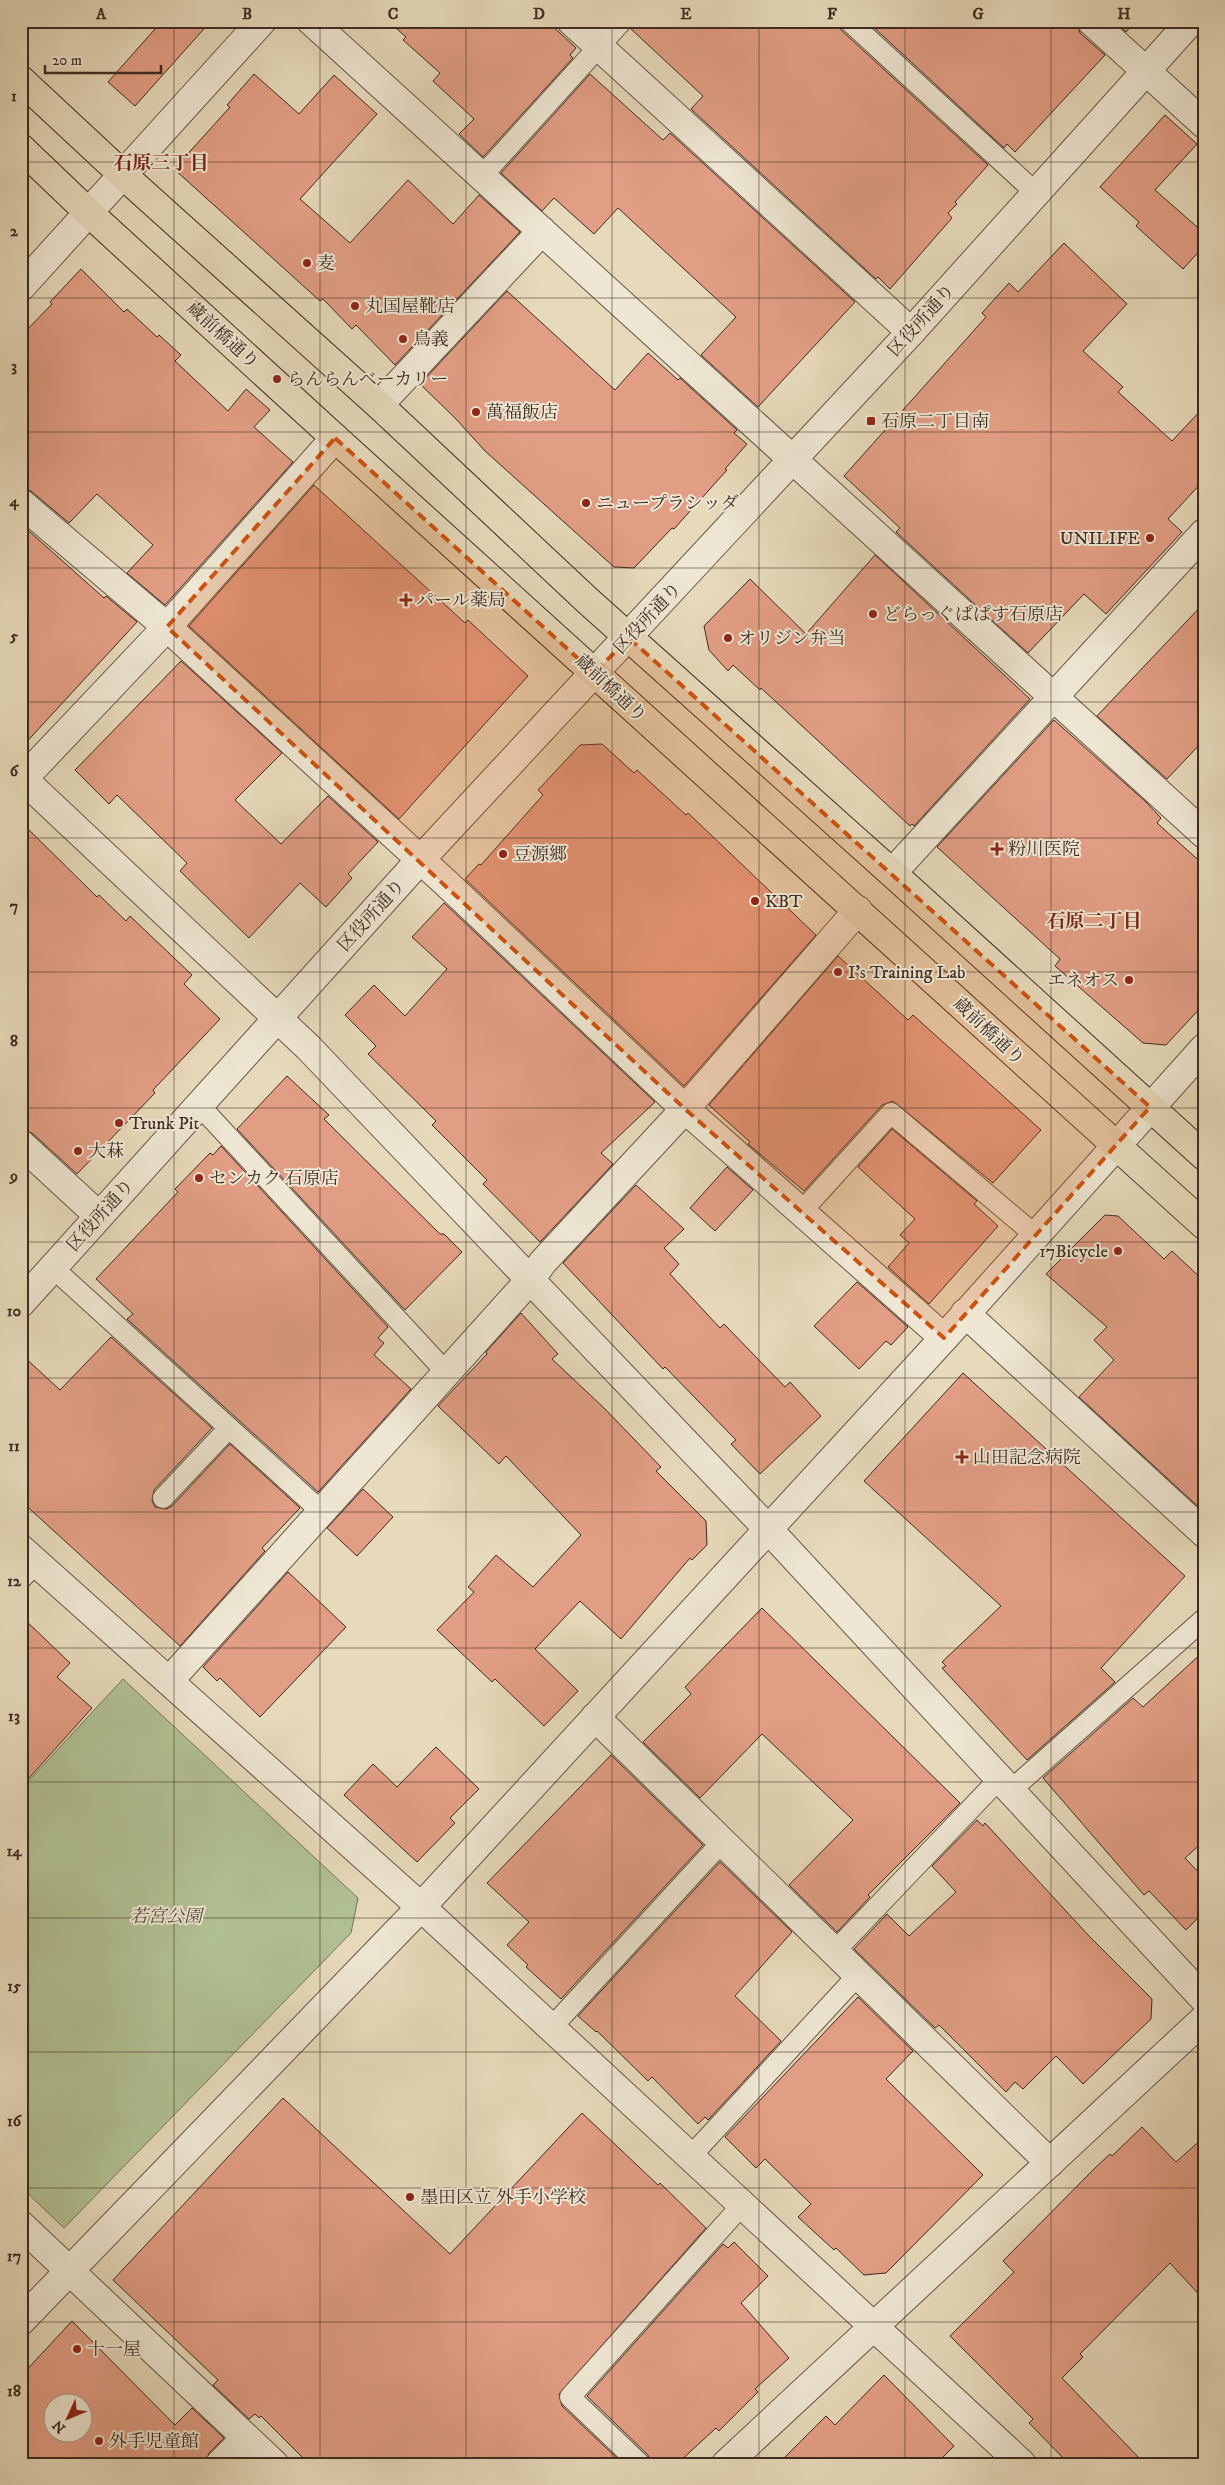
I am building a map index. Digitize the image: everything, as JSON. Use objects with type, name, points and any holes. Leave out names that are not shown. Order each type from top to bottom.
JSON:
[{"type":"main road","points":[[21,80],[123,175],[379,405],[629,638],[1204,1156]]},
{"type":"main road","name":"蔵前橋通り","points":[[21,148],[88,212],[335,438],[1204,1225]]},
{"type":"street","points":[[21,287],[262,21]]},
{"type":"street","points":[[311,21],[1204,834]]},
{"type":"street","points":[[571,21],[911,332]]},
{"type":"street","points":[[1091,21],[1204,124]]},
{"type":"street","name":"区役所通り","points":[[21,1303],[420,860],[567,700],[629,638],[911,332],[1191,21]]},
{"type":"street","points":[[379,405],[542,231]]},
{"type":"street","points":[[335,438],[167,627],[22,779],[278,1019],[768,1529],[1204,1999]]},
{"type":"street","points":[[21,503],[167,627],[420,860],[685,1109],[944,1338]]},
{"type":"street","points":[[892,873],[1204,533]]},
{"type":"street","points":[[169,1681],[530,1280],[543,1262],[685,1109],[858,910]]},
{"type":"street","points":[[21,2321],[421,1907],[944,1338],[1204,1048]]},
{"type":"street","points":[[21,1144],[99,1216]]},
{"type":"street","points":[[965,1313],[1204,1533]]},
{"type":"street","points":[[26,1563],[169,1681],[421,1907],[1022,2464]]},
{"type":"street","points":[[594,1717],[1050,2163]]},
{"type":"street","points":[[726,2464],[1204,2018]]},
{"type":"street","points":[[21,2225],[274,2464]]},
{"type":"street","points":[[220,2464],[246,2438]]},
{"type":"lane","points":[[482,176],[622,21]]},
{"type":"lane","points":[[849,21],[1036,194]]},
{"type":"lane","points":[[199,1104],[446,1372]]},
{"type":"lane","points":[[801,1212],[891,1113],[1035,1235]]},
{"type":"lane","points":[[53,1268],[322,1512]]},
{"type":"lane","points":[[163,1498],[230,1428]]},
{"type":"lane","points":[[834,1952],[1005,1784],[1204,1619]]},
{"type":"lane","points":[[550,2028],[722,1842]]},
{"type":"lane","points":[[690,2157],[858,1975]]},
{"type":"lane","points":[[640,2464],[570,2397],[742,2205]]},
{"type":"highlighted area","points":[[335,438],[594,673],[629,638],[1150,1107],[944,1338],[685,1109],[167,627]]},
{"type":"green space","name":"若宮公園","points":[[123,1679],[358,1898],[351,1933],[64,2228],[21,2187],[21,1789]]},
{"type":"building","points":[[162,21],[211,21],[135,106],[108,82]]},
{"type":"building","points":[[388,21],[547,21],[576,48],[570,55],[573,58],[483,157],[459,134],[474,119],[433,81],[440,73],[403,40],[406,37]]},
{"type":"building","points":[[634,21],[837,21],[841,30],[988,165],[955,202],[957,204],[948,213],[952,218],[890,289],[878,277],[876,279],[691,109],[703,96],[631,29]]},
{"type":"building","points":[[867,21],[1076,21],[1080,33],[1105,55],[1015,152],[1007,144],[1004,148]]},
{"type":"building","points":[[1114,21],[1135,21],[1126,32]]},
{"type":"building","points":[[254,74],[299,114],[334,75],[377,114],[300,199],[350,243],[408,180],[453,224],[479,195],[520,232],[395,365],[356,325],[352,329],[323,299],[320,301],[174,169],[230,107],[227,105]]},
{"type":"building","points":[[590,74],[663,140],[670,133],[855,302],[758,407],[701,355],[736,317],[618,208],[594,234],[554,198],[542,211],[501,173]]},
{"type":"building","points":[[1165,115],[1197,144],[1155,190],[1204,233],[1204,246],[1183,269],[1136,226],[1139,222],[1100,187]]},
{"type":"building","points":[[1064,243],[1127,304],[1083,351],[1123,387],[1118,392],[1172,441],[1204,407],[1204,480],[1168,519],[1182,532],[1106,614],[1084,594],[1028,653],[896,532],[900,528],[844,476],[986,317],[982,313],[1009,283],[1018,292]]},
{"type":"building","points":[[81,269],[124,312],[127,309],[157,337],[159,335],[181,355],[175,361],[228,411],[246,389],[270,410],[254,427],[293,462],[165,605],[127,573],[153,545],[97,494],[69,523],[31,491],[21,488],[21,336],[52,304],[50,302]]},
{"type":"building","points":[[507,291],[615,390],[648,353],[678,380],[680,378],[737,430],[734,433],[747,444],[725,469],[727,470],[674,529],[672,528],[634,568],[614,567],[485,451],[420,384]]},
{"type":"building","points":[[314,485],[465,623],[468,620],[528,676],[399,819],[189,626]]},
{"type":"building","points":[[21,524],[104,598],[106,596],[137,622],[21,748]]},
{"type":"building","points":[[875,555],[1030,699],[914,826],[912,824],[910,826],[761,688],[760,690],[733,665],[728,671],[709,650],[704,626],[750,579],[806,634]]},
{"type":"building","points":[[1204,603],[1204,740],[1167,779],[1097,716]]},
{"type":"building","points":[[181,661],[282,753],[235,800],[281,844],[328,796],[378,842],[348,874],[352,878],[326,907],[300,883],[249,938],[180,871],[187,863],[117,795],[109,804],[75,770]]},
{"type":"building","points":[[1054,720],[1146,802],[1161,818],[1157,823],[1204,865],[1204,1004],[1166,1045],[1143,1043],[1055,966],[1060,959],[937,847]]},
{"type":"building","points":[[602,744],[634,773],[637,770],[686,815],[688,813],[816,935],[684,1086],[465,879],[479,864],[481,865],[543,795],[538,790],[580,745]]},
{"type":"building","points":[[21,822],[97,897],[99,895],[126,921],[130,916],[192,975],[184,984],[220,1019],[153,1090],[155,1093],[77,1174],[32,1133],[21,1129]]},
{"type":"building","points":[[444,903],[655,1102],[601,1153],[613,1164],[540,1242],[483,1184],[487,1180],[432,1125],[436,1121],[368,1054],[376,1046],[345,1015],[374,985],[405,1016],[447,969],[412,937]]},
{"type":"building","points":[[838,956],[908,1020],[913,1015],[1041,1130],[993,1183],[893,1101],[882,1105],[804,1191],[748,1144],[750,1142],[709,1105]]},
{"type":"building","points":[[287,1076],[329,1115],[324,1119],[440,1234],[444,1234],[462,1252],[405,1310],[237,1129]]},
{"type":"building","points":[[892,1129],[977,1201],[974,1204],[998,1226],[929,1304],[888,1267],[909,1243],[900,1235],[915,1219],[858,1167]]},
{"type":"building","points":[[221,1146],[388,1327],[378,1338],[384,1343],[374,1355],[411,1389],[318,1492],[127,1319],[133,1314],[96,1279],[178,1192],[175,1189],[210,1153],[213,1155]]},
{"type":"building","points":[[727,1167],[753,1190],[715,1231],[690,1208]]},
{"type":"building","points":[[636,1185],[684,1229],[664,1248],[679,1264],[670,1274],[720,1328],[724,1324],[785,1387],[790,1382],[821,1416],[760,1474],[731,1444],[736,1440],[665,1367],[663,1369],[563,1263]]},
{"type":"building","points":[[1105,1215],[1118,1216],[1164,1259],[1172,1251],[1204,1281],[1204,1512],[1079,1397],[1114,1360],[1094,1340],[1107,1327],[1046,1274]]},
{"type":"building","points":[[857,1282],[908,1327],[891,1345],[886,1341],[859,1369],[814,1326]]},
{"type":"building","points":[[521,1313],[558,1354],[552,1359],[604,1408],[661,1467],[656,1471],[706,1521],[707,1545],[692,1560],[690,1558],[621,1639],[580,1601],[535,1649],[578,1691],[544,1726],[495,1679],[492,1682],[437,1630],[474,1592],[468,1587],[496,1555],[533,1587],[581,1535],[506,1456],[499,1464],[438,1406],[487,1354],[486,1352]]},
{"type":"building","points":[[111,1337],[212,1428],[154,1490],[152,1501],[155,1507],[166,1509],[172,1506],[230,1444],[300,1508],[262,1548],[265,1551],[180,1646],[21,1501],[21,1354],[60,1390]]},
{"type":"building","name":"山田記念病院","points":[[963,1373],[1185,1576],[1101,1668],[1115,1682],[1027,1760],[942,1668],[946,1666],[942,1662],[1001,1606],[864,1481]]},
{"type":"building","points":[[363,1489],[393,1517],[357,1556],[327,1528]]},
{"type":"building","points":[[288,1572],[346,1627],[260,1717],[220,1678],[217,1681],[203,1667]]},
{"type":"building","points":[[762,1608],[960,1803],[868,1895],[870,1897],[837,1932],[789,1885],[853,1820],[762,1734],[700,1798],[643,1742],[691,1694],[685,1687]]},
{"type":"building","points":[[21,1616],[70,1663],[57,1677],[92,1708],[21,1787]]},
{"type":"building","points":[[1204,1651],[1204,1841],[1185,1858],[1204,1878],[1204,1912],[1186,1930],[1149,1891],[1144,1895],[1043,1778],[1133,1698],[1143,1707]]},
{"type":"building","points":[[436,1747],[479,1789],[450,1818],[455,1823],[417,1862],[344,1795],[373,1764],[397,1787]]},
{"type":"building","points":[[611,1755],[703,1845],[561,1999],[526,1967],[528,1965],[507,1945],[529,1922],[487,1883]]},
{"type":"building","points":[[977,1820],[983,1826],[985,1823],[1089,1936],[1152,1999],[1151,2019],[1083,2084],[1056,2056],[1023,2089],[1015,2082],[1006,2092],[939,2025],[935,2028],[854,1949],[887,1914],[909,1936],[956,1892],[932,1866]]},
{"type":"building","points":[[720,1862],[792,1932],[735,1996],[781,2041],[708,2120],[705,2117],[698,2124],[652,2077],[648,2081],[597,2031],[578,2016]]},
{"type":"building","points":[[858,1997],[913,2051],[886,2079],[983,2175],[886,2273],[864,2275],[836,2248],[834,2250],[798,2217],[811,2204],[765,2159],[756,2168],[725,2137]]},
{"type":"building","points":[[283,2098],[450,2254],[582,2113],[658,2185],[660,2183],[706,2228],[559,2394],[562,2406],[623,2464],[309,2464],[261,2416],[259,2418],[255,2414],[249,2419],[213,2385],[218,2380],[113,2280]]},
{"type":"building","points":[[1142,2127],[1176,2162],[1204,2137],[1204,2300],[1170,2263],[1080,2354],[1083,2357],[1062,2378],[1145,2464],[1069,2464],[1029,2423],[1033,2419],[950,2336],[1014,2272],[1003,2261],[1094,2169],[1110,2154],[1112,2156]]},
{"type":"building","points":[[734,2242],[768,2276],[741,2303],[789,2358],[755,2389],[758,2392],[719,2431],[716,2428],[677,2464],[652,2464],[648,2455],[587,2396],[723,2244],[728,2248]]},
{"type":"building","points":[[72,2321],[175,2425],[192,2408],[224,2438],[209,2453],[205,2464],[21,2464],[21,2376]]},
{"type":"building","points":[[884,2375],[954,2446],[936,2464],[778,2464],[826,2416],[835,2425]]},
{"type":"place","name":"麦","points":[[307,263]]},
{"type":"place","name":"丸国屋靴店","points":[[355,306]]},
{"type":"place","name":"鳥義","points":[[403,339]]},
{"type":"place","name":"らんらんベーカリー","points":[[277,379]]},
{"type":"place","name":"萬福飯店","points":[[476,412]]},
{"type":"place","name":"石原二丁目南","points":[[871,421]]},
{"type":"place","name":"ニュープラシッダ","points":[[586,503]]},
{"type":"place","name":"UNILIFE","points":[[1150,538]]},
{"type":"place","name":"パール薬局","points":[[406,600]]},
{"type":"place","name":"どらっぐぱぱす石原店","points":[[873,614]]},
{"type":"place","name":"オリジン弁当","points":[[728,638]]},
{"type":"place","name":"粉川医院","points":[[997,849]]},
{"type":"place","name":"豆源郷","points":[[503,854]]},
{"type":"place","name":"KBT","points":[[755,901]]},
{"type":"place","name":"I's Training Lab","points":[[838,972]]},
{"type":"place","name":"エネオス","points":[[1129,980]]},
{"type":"place","name":"Trunk Pit","points":[[119,1123]]},
{"type":"place","name":"大菻","points":[[78,1151]]},
{"type":"place","name":"センカク 石原店","points":[[199,1178]]},
{"type":"place","name":"17Bicycle","points":[[1118,1251]]},
{"type":"place","name":"山田記念病院","points":[[962,1457]]},
{"type":"place","name":"墨田区立 外手小学校","points":[[410,2197]]},
{"type":"place","name":"十一屋","points":[[77,2349]]},
{"type":"place","name":"外手児童館","points":[[99,2441]]},
{"type":"district","name":"石原三丁目","points":[[161,162]]},
{"type":"district","name":"石原二丁目","points":[[1094,920]]}]
